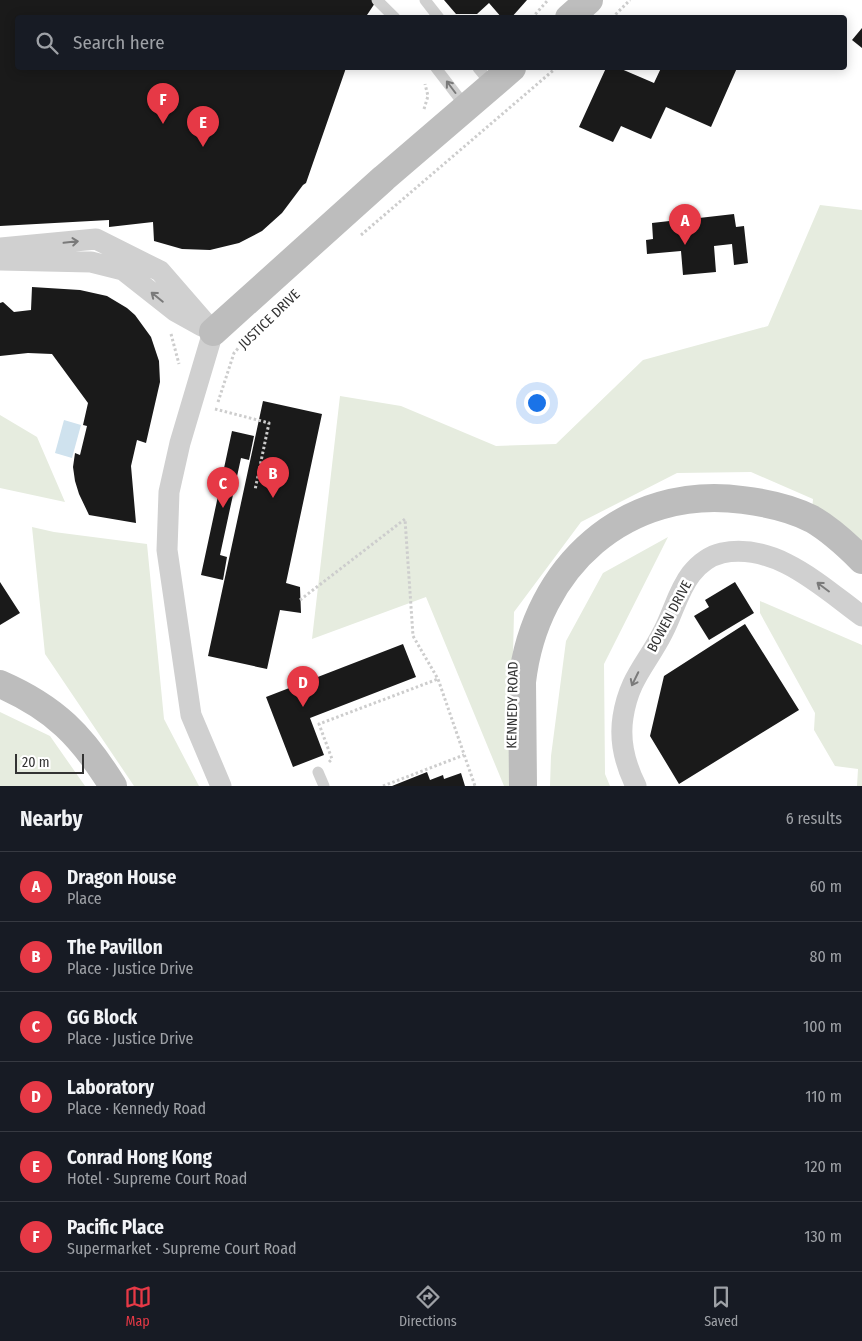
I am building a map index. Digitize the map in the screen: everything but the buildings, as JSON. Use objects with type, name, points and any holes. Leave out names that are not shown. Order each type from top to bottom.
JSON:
[{"type":"street","points":[[572,15],[589,0]]},
{"type":"street","name":"JUSTICE DRIVE","points":[[213,332],[466,107],[494,73]]},
{"type":"street","points":[[0,248],[96,239],[160,271],[213,332]]},
{"type":"street","points":[[0,260],[91,262],[123,270],[175,311],[213,332]]},
{"type":"street","points":[[213,332],[180,443],[169,492],[167,550],[191,715],[221,786]]},
{"type":"street","name":"KENNEDY ROAD","points":[[523,786],[522,682],[530,641],[540,616],[561,578],[593,541],[611,527],[629,517],[667,503],[688,499],[732,498],[776,505],[795,511],[830,531],[862,560]]},
{"type":"street","name":"BOWEN DRIVE","points":[[636,786],[624,758],[622,729],[625,704],[635,677],[662,634],[686,583],[703,562],[729,552],[773,558],[800,571],[862,616]]},
{"type":"street","points":[[0,684],[37,703],[63,722],[90,753],[113,786]]},
{"type":"lane","points":[[377,0],[392,15]]},
{"type":"lane","points":[[425,0],[437,15]]},
{"type":"lane","points":[[438,70],[466,107]]},
{"type":"lane","points":[[318,772],[324,786]]},
{"type":"path","points":[[535,15],[548,0]]},
{"type":"path","points":[[615,15],[630,0]]},
{"type":"path","points":[[358,238],[554,70]]},
{"type":"path","points":[[168,330],[176,348]]},
{"type":"path","name":"JUSTICE DRIVE","points":[[213,416],[234,353],[256,330]]},
{"type":"path","points":[[215,409],[269,423],[255,490]]},
{"type":"path","points":[[300,600],[405,519],[413,636],[438,679],[474,786]]},
{"type":"path","points":[[318,772],[332,759],[319,724],[438,679]]},
{"type":"path","points":[[383,786],[464,755]]},
{"type":"shaded area","points":[[820,205],[862,210],[862,551],[812,510],[813,499],[751,472],[677,473],[581,522],[514,612],[510,786],[504,786],[426,597],[312,639],[340,396],[401,406],[496,446],[556,444],[643,360],[768,326]]},
{"type":"shaded area","points":[[0,415],[37,437],[65,502],[0,488]]},
{"type":"shaded area","points":[[32,527],[54,532],[147,544],[164,719],[199,786],[134,786],[45,654]]},
{"type":"shaded area","points":[[668,537],[604,664],[605,774],[610,786],[550,786],[551,756],[566,641],[603,573]]},
{"type":"shaded area","points":[[760,601],[862,645],[862,786],[857,786],[858,769],[835,766],[814,730],[815,713],[760,613]]},
{"type":"shaded area","points":[[0,712],[50,736],[85,786],[0,786]]},
{"type":"water","points":[[64,420],[81,425],[72,458],[55,453]]},
{"type":"place","name":"Pacific Place","points":[[163,124]]},
{"type":"place","name":"Conrad Hong Kong","points":[[203,147]]},
{"type":"place","name":"Dragon House","points":[[685,245]]},
{"type":"place","name":"The Pavillon","points":[[273,498]]},
{"type":"place","name":"GG Block","points":[[223,508]]},
{"type":"place","name":"Laboratory","points":[[303,707]]}]
